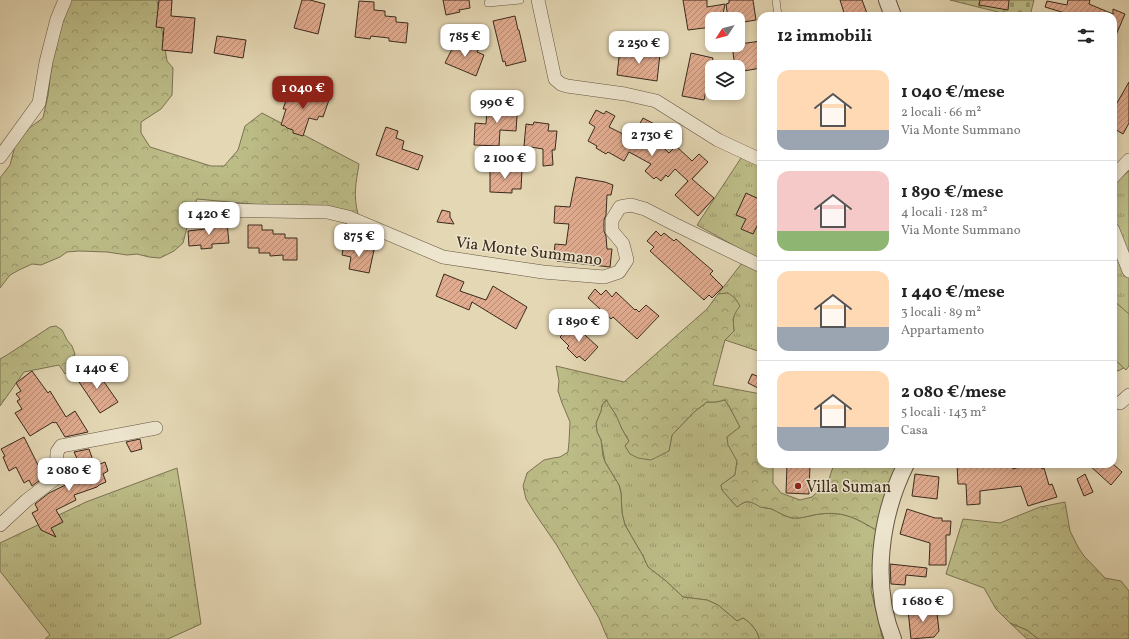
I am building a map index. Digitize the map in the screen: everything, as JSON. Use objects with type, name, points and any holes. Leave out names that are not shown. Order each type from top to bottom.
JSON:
[{"type":"street","points":[[0,157],[39,103],[46,62],[56,19],[65,0]]},
{"type":"street","points":[[538,0],[555,79],[561,84],[625,94],[656,101],[718,140],[757,158]]},
{"type":"street","points":[[887,0],[892,12]]},
{"type":"street","points":[[1117,173],[1129,160]]},
{"type":"street","name":"Via Monte Summano","points":[[214,210],[327,212],[348,216],[443,256],[544,272],[604,278],[619,272],[627,260],[623,244],[612,231],[612,220],[620,207],[631,205],[645,209],[757,264]]},
{"type":"street","points":[[1117,240],[1129,271]]},
{"type":"street","points":[[0,525],[27,500],[56,478],[57,452],[61,446],[156,428]]},
{"type":"street","points":[[893,639],[884,609],[880,583],[881,557],[888,514],[894,491],[904,468]]},
{"type":"lane","points":[[488,3],[520,0]]},
{"type":"lane","points":[[776,0],[778,12]]},
{"type":"green space","points":[[69,0],[157,0],[167,61],[173,68],[172,95],[161,109],[141,122],[141,133],[150,147],[211,166],[224,166],[238,150],[245,126],[262,113],[359,164],[355,195],[358,214],[197,199],[189,220],[183,243],[174,251],[160,258],[137,254],[127,255],[107,252],[67,252],[60,257],[41,265],[32,264],[19,270],[10,275],[0,288],[0,178],[10,165],[15,146],[29,128],[43,118],[48,95],[51,56]]},
{"type":"green space","points":[[950,0],[1034,0],[1031,12],[998,12]]},
{"type":"green space","points":[[745,152],[757,158],[757,351],[725,340],[734,331],[733,318],[735,313],[728,293],[718,294],[749,254],[697,225]]},
{"type":"green space","points":[[1129,171],[1129,365],[1118,371],[1117,250],[1125,243],[1117,230],[1117,181]]},
{"type":"green space","points":[[728,293],[735,298],[740,306],[734,318],[734,331],[725,340],[713,385],[757,393],[757,468],[773,468],[773,483],[781,493],[800,500],[812,497],[828,482],[833,468],[899,468],[878,531],[844,515],[829,513],[792,518],[772,509],[760,507],[749,502],[745,502],[737,507],[722,490],[721,485],[735,475],[737,461],[728,445],[727,437],[740,427],[725,400],[707,402],[694,412],[672,435],[669,451],[651,460],[638,458],[630,454],[625,446],[629,441],[616,415],[606,400],[602,405],[596,423],[597,432],[601,440],[603,456],[619,485],[625,525],[648,567],[683,597],[707,600],[718,605],[737,621],[743,618],[751,624],[759,639],[608,639],[599,618],[556,544],[526,499],[523,486],[527,473],[536,466],[544,460],[560,457],[568,452],[570,422],[558,391],[559,381],[556,366],[624,382],[707,309],[718,294]]},
{"type":"green space","points":[[1117,304],[1129,314],[1129,366],[1126,370],[1117,362]]},
{"type":"green space","points":[[56,326],[62,330],[75,354],[70,370],[65,374],[59,365],[24,372],[0,406],[0,359],[50,327]]},
{"type":"green space","points":[[607,400],[629,441],[625,446],[669,451],[672,435],[694,412],[707,402],[725,400],[740,427],[727,437],[729,445],[737,461],[735,475],[721,485],[722,490],[737,507],[745,502],[751,502],[792,518],[829,513],[844,515],[878,531],[871,590],[883,639],[759,639],[751,624],[743,618],[737,621],[718,605],[707,600],[683,597],[648,567],[625,525],[619,485],[605,462],[601,440],[597,432],[596,423],[602,405]]},
{"type":"green space","points":[[177,468],[201,624],[168,639],[45,639],[50,635],[0,571],[0,543],[86,502]]},
{"type":"green space","points":[[1065,502],[1070,531],[1084,556],[1105,578],[1121,581],[1129,591],[1129,639],[1039,639],[1027,630],[1010,623],[996,609],[984,588],[946,574],[963,519],[1000,523],[1040,507]]},
{"type":"green space","points":[[1010,623],[1027,630],[1039,639],[1027,639]]},
{"type":"building","points":[[159,0],[172,0],[171,16],[195,18],[192,53],[162,50],[164,28],[156,27]]},
{"type":"building","points":[[302,0],[310,0],[325,4],[318,34],[294,28]]},
{"type":"building","points":[[443,0],[469,0],[470,8],[446,15]]},
{"type":"building","points":[[683,0],[707,0],[707,7],[725,4],[723,12],[705,12],[705,28],[688,30]]},
{"type":"building","points":[[729,0],[753,0],[756,20],[745,22],[745,12],[727,12],[726,4],[729,3]]},
{"type":"building","points":[[840,0],[862,0],[866,12],[844,12]]},
{"type":"building","points":[[980,0],[1009,0],[1008,10],[979,5]]},
{"type":"building","points":[[1068,0],[1090,0],[1089,4],[1108,12],[1062,12],[1045,7],[1047,1],[1067,5]]},
{"type":"building","points":[[359,1],[374,2],[374,10],[385,11],[385,16],[396,17],[396,22],[408,23],[406,43],[389,41],[389,38],[371,36],[370,39],[355,37]]},
{"type":"building","points":[[1113,9],[1125,14],[1117,33],[1117,12],[1113,12]]},
{"type":"building","points":[[515,16],[526,61],[506,66],[505,61],[503,62],[493,21]]},
{"type":"building","points":[[217,36],[246,40],[243,58],[214,53]]},
{"type":"building","points":[[456,41],[478,50],[477,52],[484,55],[476,76],[445,63]]},
{"type":"building","points":[[757,42],[757,69],[745,71],[745,60],[734,60],[733,52],[745,52],[745,43]]},
{"type":"building","points":[[620,49],[660,54],[657,81],[617,75]]},
{"type":"building","points":[[691,53],[713,58],[713,60],[705,60],[704,100],[682,96]]},
{"type":"building","points":[[1129,82],[1129,123],[1123,134],[1117,130],[1117,103]]},
{"type":"building","points":[[295,90],[310,95],[312,91],[330,97],[323,117],[319,116],[317,120],[309,118],[303,136],[293,133],[293,130],[281,125],[286,109],[283,109],[288,95],[293,96]]},
{"type":"building","points":[[500,101],[518,102],[516,131],[500,130],[499,146],[474,145],[475,123],[486,124],[487,109],[500,109]]},
{"type":"building","points":[[596,110],[604,114],[606,111],[615,116],[609,127],[625,135],[626,133],[629,135],[635,126],[638,127],[643,118],[660,127],[653,138],[669,153],[676,146],[692,161],[699,154],[708,162],[692,179],[714,198],[698,216],[675,195],[688,181],[675,169],[668,177],[666,175],[661,181],[656,177],[654,179],[645,171],[651,164],[629,152],[624,161],[608,152],[606,154],[596,148],[597,146],[588,141],[595,127],[589,123]]},
{"type":"building","points":[[534,122],[549,124],[548,131],[557,131],[555,150],[552,150],[553,165],[543,166],[543,149],[524,146],[526,124],[533,125]]},
{"type":"building","points":[[386,127],[398,131],[396,138],[404,141],[402,149],[423,156],[418,170],[376,155]]},
{"type":"building","points":[[498,168],[522,170],[521,189],[512,189],[512,193],[490,192],[490,170],[498,171]]},
{"type":"building","points":[[576,177],[605,182],[613,185],[611,195],[607,195],[606,215],[604,220],[607,249],[612,249],[610,267],[557,261],[557,255],[554,255],[555,244],[566,245],[569,224],[554,223],[555,206],[570,207]]},
{"type":"building","points":[[746,193],[757,198],[757,226],[753,234],[741,229],[746,219],[736,215]]},
{"type":"building","points":[[442,210],[450,212],[450,217],[454,224],[437,222]]},
{"type":"building","points":[[227,223],[229,243],[212,244],[212,248],[201,249],[201,245],[189,246],[188,231],[205,229],[204,225]]},
{"type":"building","points":[[248,225],[262,225],[262,230],[273,230],[273,234],[285,234],[285,238],[297,238],[297,260],[283,260],[283,255],[270,256],[270,253],[259,253],[259,248],[248,248]]},
{"type":"building","points":[[656,231],[661,236],[664,233],[674,241],[676,239],[713,271],[710,274],[723,287],[712,298],[709,295],[704,300],[650,251],[654,247],[647,241]]},
{"type":"building","points":[[344,244],[374,250],[369,273],[349,269],[351,257],[342,255]]},
{"type":"building","points":[[444,274],[464,282],[460,291],[486,300],[493,286],[527,307],[516,329],[472,302],[469,310],[436,296]]},
{"type":"building","points":[[595,289],[601,295],[606,290],[612,297],[616,292],[635,310],[636,309],[639,312],[646,305],[659,316],[637,339],[613,317],[611,319],[588,298]]},
{"type":"building","points":[[573,324],[598,347],[585,361],[579,356],[577,358],[567,348],[569,346],[560,337]]},
{"type":"building","points":[[93,366],[118,402],[100,413],[77,379]]},
{"type":"building","points":[[32,371],[48,393],[50,391],[66,417],[75,411],[88,432],[65,437],[56,422],[53,422],[30,436],[15,413],[22,409],[17,401],[20,399],[16,394],[21,391],[16,383]]},
{"type":"building","points":[[752,374],[757,376],[757,388],[748,383]]},
{"type":"building","points":[[24,437],[44,477],[32,486],[29,480],[24,483],[16,467],[9,471],[3,457],[5,456],[1,449]]},
{"type":"building","points":[[140,439],[142,449],[131,452],[126,442]]},
{"type":"building","points":[[89,449],[95,466],[105,462],[108,471],[103,474],[106,482],[97,487],[74,495],[76,500],[56,510],[63,522],[51,528],[56,537],[41,530],[32,513],[38,510],[35,504],[49,493],[80,478],[75,465],[79,463],[74,452]]},
{"type":"building","name":"Villa Suman","points":[[787,468],[810,468],[809,494],[786,493]]},
{"type":"building","points":[[957,468],[1044,468],[1049,485],[1052,484],[1057,497],[1028,506],[1021,486],[980,491],[980,504],[967,505],[966,484],[958,484]]},
{"type":"building","points":[[1092,468],[1117,468],[1122,472],[1111,485]]},
{"type":"building","points":[[915,474],[939,477],[937,499],[912,496]]},
{"type":"building","points":[[1085,474],[1093,492],[1084,496],[1077,479]]},
{"type":"building","points":[[907,509],[935,518],[942,518],[942,521],[951,521],[950,535],[946,535],[946,565],[929,565],[930,543],[900,534]]},
{"type":"building","points":[[890,564],[927,568],[926,577],[906,575],[905,585],[891,584]]},
{"type":"building","points":[[932,608],[937,613],[939,631],[934,637],[911,639],[908,610]]},
{"type":"place","name":"Villa Suman","points":[[798,486]]}]
